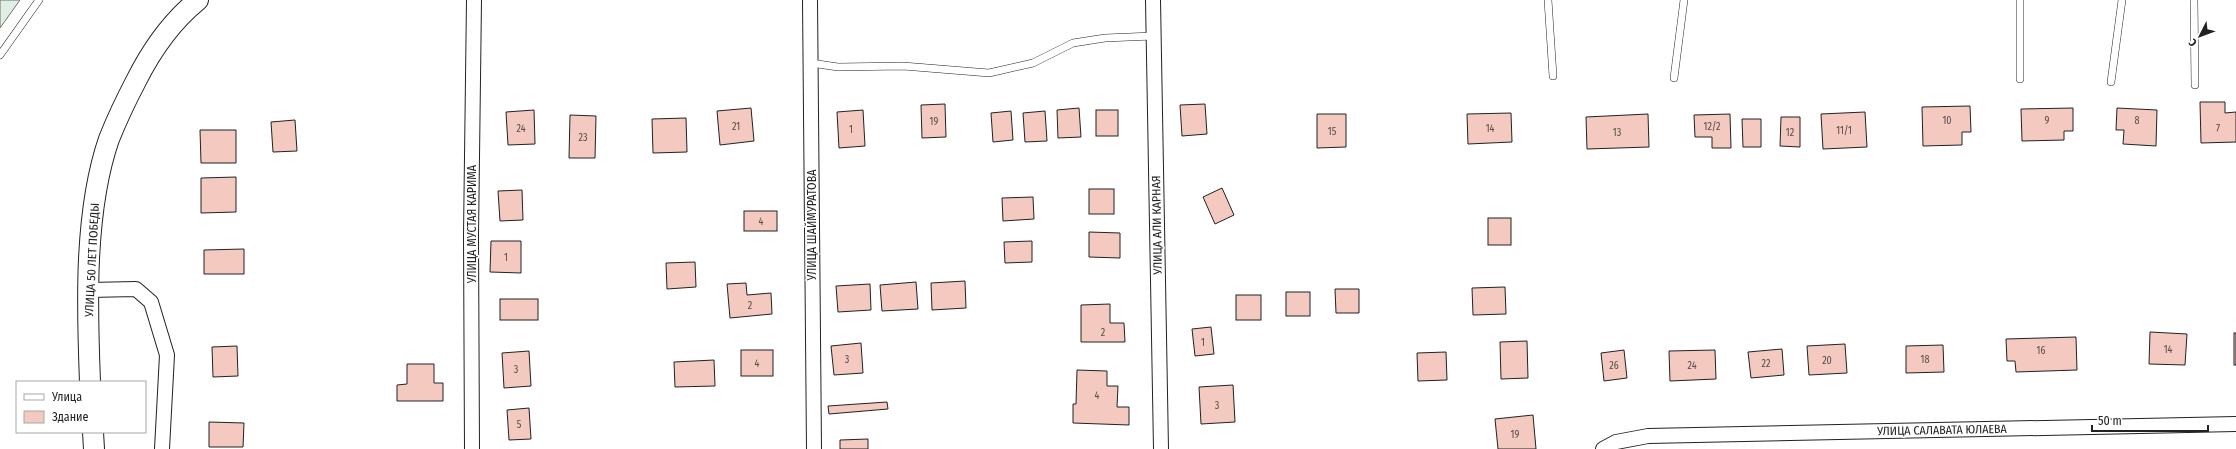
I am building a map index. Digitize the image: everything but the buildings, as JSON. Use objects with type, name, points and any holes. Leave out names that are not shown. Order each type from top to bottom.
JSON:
[{"type":"street","name":"УЛИЦА 50 ЛЕТ ПОБЕДЫ","points":[[90,381],[88,332],[91,234],[96,192],[109,140],[123,105],[146,62],[167,31],[198,0]]},
{"type":"street","name":"УЛИЦА МУСТАЯ КАРИМА","points":[[472,449],[471,235],[474,0]]},
{"type":"street","name":"УЛИЦА ШАЙМУРАТОВА","points":[[810,0],[814,449]]},
{"type":"street","name":"УЛИЦА АЛИ КАРНАЯ","points":[[1153,0],[1161,449]]},
{"type":"street","points":[[89,290],[136,289],[151,302],[168,355],[162,449]]},
{"type":"street","name":"УЛИЦА САЛАВАТА ЮЛАЕВА","points":[[1604,449],[1616,442],[1648,436],[2236,424]]},
{"type":"street","points":[[93,433],[94,449]]},
{"type":"lane","points":[[0,54],[39,0]]},
{"type":"lane","points":[[1548,0],[1553,76]]},
{"type":"lane","points":[[1674,78],[1684,0]]},
{"type":"lane","points":[[2020,0],[2020,79]]},
{"type":"lane","points":[[2111,82],[2122,0]]},
{"type":"lane","points":[[2194,0],[2195,85]]},
{"type":"lane","points":[[810,63],[838,67],[903,66],[989,74],[1033,63],[1073,43],[1105,38],[1153,36]]},
{"type":"green space","points":[[0,0],[20,0],[0,28]]}]
